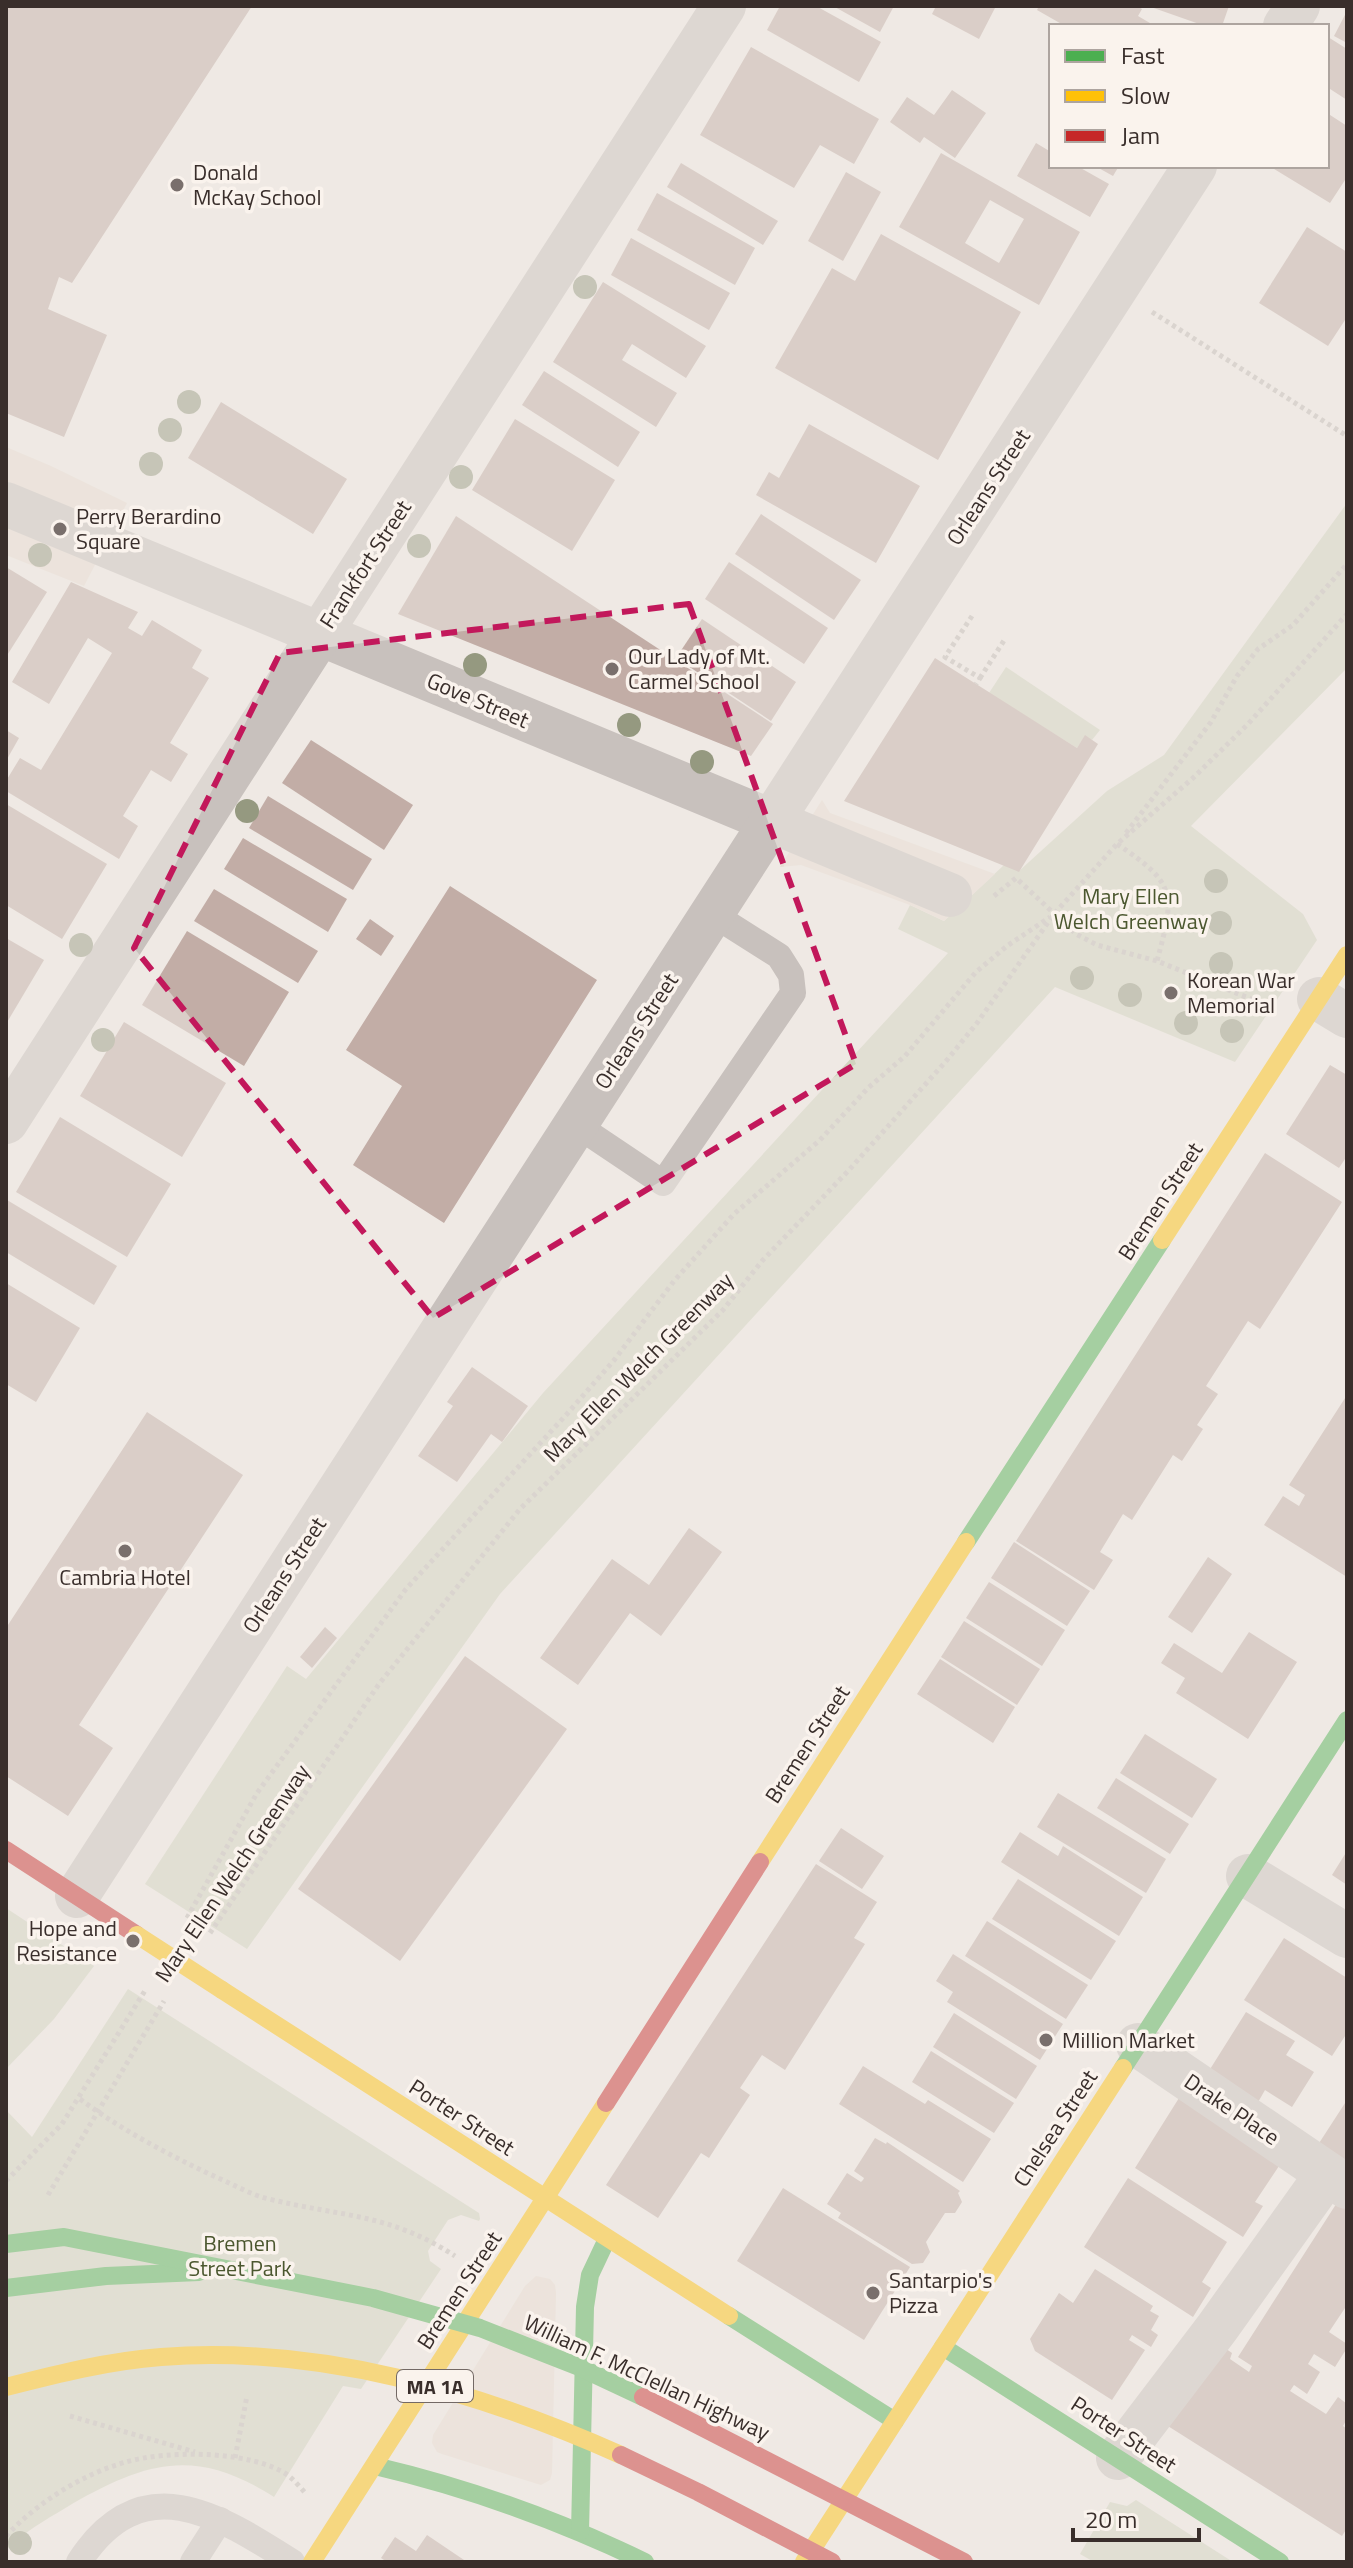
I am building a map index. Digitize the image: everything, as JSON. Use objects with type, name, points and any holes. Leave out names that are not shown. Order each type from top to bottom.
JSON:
[{"type":"main road","name":"Bremen Street","points":[[312,2562],[794,1808],[1333,1007],[1347,955]]},
{"type":"main road","name":"Chelsea Street","points":[[804,2562],[1347,1720]]},
{"type":"main road","name":"Porter Street","points":[[6,1850],[607,2239],[895,2421]]},
{"type":"main road","points":[[6,2244],[64,2237],[309,2284]]},
{"type":"main road","points":[[580,2532],[585,2307],[590,2275],[607,2239]]},
{"type":"main road","name":"William F. McClellan Highway","points":[[6,2288],[106,2276],[180,2272],[235,2274],[309,2284],[457,2321],[579,2367],[718,2434],[964,2562]]},
{"type":"main road","name":"Porter Street","points":[[943,2347],[1280,2562]]},
{"type":"main road","name":"MA 1A","points":[[6,2387],[109,2362],[188,2355],[266,2356],[372,2370],[479,2399],[570,2432],[632,2460],[832,2562]]},
{"type":"main road","points":[[375,2466],[480,2494],[580,2532],[645,2562]]},
{"type":"street","name":"Frankfort Street","points":[[6,1122],[724,6]]},
{"type":"street","points":[[1286,24],[1298,6]]},
{"type":"street","name":"Orleans Street","points":[[77,1896],[1194,168]]},
{"type":"street","name":"Gove Street","points":[[6,504],[950,895]]},
{"type":"street","points":[[1248,1876],[1347,1936]]},
{"type":"street","name":"Drake Place","points":[[1138,2045],[1337,2180]]},
{"type":"street","points":[[1118,2458],[1217,2328],[1337,2180]]},
{"type":"lane","points":[[575,1124],[663,1183],[793,993],[791,975],[779,956],[711,913]]},
{"type":"lane","points":[[79,2562],[111,2523],[142,2510],[173,2507],[220,2520],[246,2532],[292,2562]]},
{"type":"lane","points":[[193,2562],[220,2520]]},
{"type":"path","points":[[1146,308],[1347,436]]},
{"type":"path","points":[[1157,961],[1170,903],[1165,885],[1153,869],[1117,844],[1211,722],[1237,676],[1258,649],[1293,625],[1347,564]]},
{"type":"path","name":"Mary Ellen Welch Greenway","points":[[201,1946],[379,1684],[520,1509],[723,1310],[762,1261],[947,1060],[1054,914],[1117,844],[1193,778],[1248,724],[1347,614]]},
{"type":"path","points":[[972,616],[945,657],[978,681],[1005,639]]},
{"type":"path","points":[[1016,878],[1076,934],[1097,945],[1157,961],[1277,1012]]},
{"type":"path","points":[[185,1921],[257,1793],[406,1589],[567,1414],[615,1359],[674,1281],[734,1214],[820,1140],[868,1088],[905,1056],[976,972],[1054,914]]},
{"type":"path","points":[[6,2181],[62,2124],[147,1986]]},
{"type":"path","name":"Mary Ellen Welch Greenway","points":[[83,2136],[166,1999]]},
{"type":"path","points":[[80,2099],[178,2160],[252,2193],[398,2226],[434,2242],[460,2259]]},
{"type":"path","points":[[235,2458],[248,2388]]},
{"type":"path","points":[[62,2413],[204,2455]]},
{"type":"highlighted area","points":[[689,604],[856,1064],[433,1318],[134,948],[280,653]]},
{"type":"green space","name":"Mary Ellen Welch Greenway","points":[[1347,503],[1347,668],[1191,826],[1303,914],[1317,940],[1235,1062],[1055,987],[500,1594],[247,1949],[145,1884],[287,1666],[306,1679],[543,1393],[948,953],[898,929],[910,905],[944,921],[1004,865],[1019,871],[1107,791],[1164,755]]},
{"type":"green space","points":[[1006,667],[1100,730],[1092,740],[1085,736],[1077,748],[989,693]]},
{"type":"green space","points":[[6,1908],[94,1966],[54,2019],[6,2069]]},
{"type":"green space","name":"Bremen Street Park","points":[[128,1989],[479,2213],[480,2219],[461,2215],[448,2220],[428,2251],[430,2261],[441,2269],[361,2389],[343,2386],[274,2497],[221,2471],[197,2466],[149,2470],[125,2477],[72,2504],[29,2531],[6,2550],[6,2110],[32,2137]]},
{"type":"green space","points":[[1136,2500],[1233,2562],[1094,2562],[1080,2554],[1110,2502],[1127,2506]]},
{"type":"shaded area","name":"Perry Berardino Square","points":[[6,447],[127,503],[84,586],[6,555]]},
{"type":"shaded area","points":[[822,800],[830,813],[995,874],[944,921],[910,905],[801,865],[780,867]]},
{"type":"shaded area","points":[[536,2276],[550,2279],[556,2293],[552,2473],[550,2480],[541,2485],[442,2454],[432,2443],[433,2435],[525,2286]]},
{"type":"building","points":[[6,6],[252,6],[72,283],[59,277],[48,309],[107,335],[64,437],[6,413]]},
{"type":"building","points":[[780,6],[816,6],[881,42],[859,82],[767,30]]},
{"type":"building","points":[[833,6],[894,6],[880,32]]},
{"type":"building","points":[[936,6],[996,6],[979,39],[932,14]]},
{"type":"building","points":[[1039,6],[1137,6],[1142,9],[1138,16],[1152,24],[1062,24],[1037,10]]},
{"type":"building","points":[[1148,6],[1229,6],[1223,24],[1199,24]]},
{"type":"building","points":[[1347,11],[1347,43],[1334,36]]},
{"type":"building","points":[[1329,38],[1347,49],[1347,100],[1329,88]]},
{"type":"building","points":[[751,47],[879,119],[854,164],[820,145],[794,188],[700,135]]},
{"type":"building","points":[[952,90],[986,113],[955,158],[924,137],[920,143],[890,122],[907,97],[934,115]]},
{"type":"building","points":[[1329,114],[1347,126],[1347,177],[1330,203],[1272,168],[1329,168]]},
{"type":"building","points":[[1036,143],[1049,151],[1049,168],[1081,168],[1109,184],[1090,217],[1017,176]]},
{"type":"building","points":[[941,153],[1080,232],[1039,305],[899,227]],"holes":[[[990,200],[1024,219],[999,263],[965,243]]]},
{"type":"building","points":[[681,163],[778,221],[763,245],[667,187]]},
{"type":"building","points":[[1099,168],[1118,168],[1113,176]]},
{"type":"building","points":[[846,172],[881,192],[843,261],[808,241]]},
{"type":"building","points":[[657,193],[755,248],[735,285],[637,230]]},
{"type":"building","points":[[1307,227],[1347,252],[1347,317],[1328,346],[1259,303]]},
{"type":"building","points":[[881,234],[1021,312],[938,460],[775,368],[832,268],[855,281]]},
{"type":"building","points":[[631,238],[730,293],[709,330],[611,275]]},
{"type":"building","points":[[603,282],[706,346],[686,378],[632,344],[622,360],[677,393],[656,427],[553,362]]},
{"type":"building","points":[[544,371],[640,432],[618,467],[522,405]]},
{"type":"building","points":[[221,402],[347,479],[313,534],[188,458]]},
{"type":"building","points":[[515,419],[615,480],[572,551],[472,490]]},
{"type":"building","points":[[809,424],[920,486],[876,563],[756,495],[769,472],[779,478]]},
{"type":"building","points":[[761,514],[861,580],[834,620],[735,554]]},
{"type":"building","name":"Our Lady of Mt. Carmel School","points":[[456,516],[773,724],[751,756],[398,614]]},
{"type":"building","points":[[729,562],[828,628],[804,664],[705,599]]},
{"type":"building","points":[[6,567],[47,592],[6,657]]},
{"type":"building","points":[[71,582],[138,612],[128,628],[142,636],[152,620],[202,650],[192,668],[209,678],[170,743],[188,754],[171,782],[151,770],[123,816],[138,826],[119,859],[6,791],[6,781],[20,758],[41,770],[112,653],[88,638],[49,704],[12,682]]},
{"type":"building","points":[[702,619],[796,682],[771,721],[676,658]]},
{"type":"building","points":[[935,658],[1077,748],[1085,735],[1098,744],[1019,872],[844,801]]},
{"type":"building","points":[[6,730],[19,738],[6,761]]},
{"type":"building","points":[[311,740],[413,805],[384,850],[282,783]]},
{"type":"building","points":[[268,796],[372,859],[353,890],[249,828]]},
{"type":"building","points":[[6,804],[107,864],[62,939],[6,905]]},
{"type":"building","points":[[243,838],[347,899],[328,932],[224,869]]},
{"type":"building","points":[[450,886],[597,980],[444,1223],[353,1165],[402,1086],[346,1050]]},
{"type":"building","points":[[214,889],[318,951],[298,983],[194,921]]},
{"type":"building","points":[[370,919],[394,936],[381,956],[356,939]]},
{"type":"building","points":[[187,931],[289,992],[244,1066],[142,1005]]},
{"type":"building","points":[[6,938],[44,960],[6,1024]]},
{"type":"building","points":[[124,1022],[226,1083],[182,1157],[80,1096]]},
{"type":"building","points":[[1330,1065],[1347,1075],[1347,1156],[1339,1168],[1286,1134]]},
{"type":"building","points":[[60,1117],[171,1184],[127,1257],[16,1192]]},
{"type":"building","points":[[1265,1153],[1342,1202],[1260,1329],[1248,1321],[1206,1386],[1218,1394],[1197,1425],[1203,1429],[1182,1461],[1173,1455],[1132,1520],[1123,1514],[1100,1552],[1113,1560],[1094,1590],[1016,1541]]},
{"type":"building","points":[[7,1200],[117,1266],[94,1305],[6,1252]]},
{"type":"building","points":[[6,1283],[80,1328],[36,1402],[6,1384]]},
{"type":"building","points":[[472,1367],[528,1406],[502,1442],[491,1434],[457,1482],[418,1456],[453,1406],[447,1402]]},
{"type":"building","points":[[1347,1395],[1347,1577],[1264,1525],[1283,1496],[1299,1506],[1305,1495],[1289,1485]]},
{"type":"building","name":"Cambria Hotel","points":[[147,1412],[243,1475],[79,1725],[113,1748],[68,1816],[6,1776],[6,1628]]},
{"type":"building","points":[[689,1528],[722,1552],[661,1636],[630,1613],[578,1685],[540,1658],[612,1559],[649,1585]]},
{"type":"building","points":[[1014,1542],[1090,1591],[1067,1626],[991,1578]]},
{"type":"building","points":[[1208,1557],[1232,1574],[1192,1633],[1168,1617]]},
{"type":"building","points":[[989,1582],[1065,1630],[1042,1666],[966,1618]]},
{"type":"building","points":[[964,1621],[1040,1669],[1017,1705],[941,1657]]},
{"type":"building","points":[[325,1627],[337,1638],[312,1668],[300,1657]]},
{"type":"building","points":[[1249,1632],[1297,1662],[1248,1739],[1176,1693],[1185,1678],[1161,1663],[1174,1643],[1222,1673]]},
{"type":"building","points":[[465,1656],[567,1729],[400,1961],[298,1889]]},
{"type":"building","points":[[940,1659],[1015,1707],[993,1743],[917,1694]]},
{"type":"building","points":[[1145,1734],[1217,1779],[1192,1818],[1120,1773]]},
{"type":"building","points":[[1116,1778],[1189,1824],[1170,1854],[1097,1808]]},
{"type":"building","points":[[1058,1793],[1166,1859],[1146,1893],[1037,1827]]},
{"type":"building","points":[[841,1828],[884,1856],[862,1889],[819,1861]]},
{"type":"building","points":[[1020,1832],[1058,1856],[1063,1846],[1143,1897],[1119,1936],[1001,1862]]},
{"type":"building","points":[[1347,1851],[1347,1885],[1332,1875]]},
{"type":"building","points":[[816,1864],[877,1902],[854,1938],[865,1944],[785,2070],[762,2055],[740,2088],[750,2095],[709,2158],[701,2153],[658,2218],[606,2185]]},
{"type":"building","points":[[1018,1879],[1116,1941],[1091,1980],[992,1919]]},
{"type":"building","points":[[987,1921],[1088,1985],[1066,2019],[965,1956]]},
{"type":"building","points":[[1284,1938],[1347,1978],[1347,2033],[1332,2056],[1244,2000]]},
{"type":"building","points":[[953,1954],[1063,2024],[1040,2060],[947,2002],[953,1992],[936,1981]]},
{"type":"building","points":[[1246,2012],[1295,2041],[1286,2055],[1314,2072],[1292,2107],[1265,2090],[1257,2104],[1207,2074]]},
{"type":"building","points":[[954,2013],[1037,2066],[1016,2099],[933,2047]]},
{"type":"building","points":[[931,2051],[1014,2103],[994,2133],[912,2082]]},
{"type":"building","points":[[863,2066],[925,2104],[928,2100],[991,2139],[963,2182],[839,2104]]},
{"type":"building","points":[[1179,2098],[1281,2163],[1255,2202],[1263,2206],[1243,2237],[1135,2168]]},
{"type":"building","points":[[1347,2100],[1347,2174],[1312,2154]]},
{"type":"building","points":[[875,2138],[887,2142],[960,2191],[962,2202],[955,2213],[945,2213],[926,2242],[930,2252],[923,2263],[912,2264],[838,2218],[841,2213],[827,2204],[847,2173],[861,2182],[863,2180],[854,2171]]},
{"type":"building","points":[[1128,2178],[1227,2242],[1202,2282],[1211,2288],[1193,2317],[1084,2247]]},
{"type":"building","points":[[783,2188],[910,2267],[864,2340],[737,2261]]},
{"type":"building","points":[[1340,2198],[1347,2203],[1347,2305],[1329,2332],[1347,2344],[1347,2348],[1335,2367],[1314,2354],[1308,2364],[1320,2372],[1307,2394],[1294,2385],[1290,2391],[1326,2414],[1338,2397],[1347,2404],[1347,2419],[1343,2426],[1347,2429],[1347,2528],[1342,2536],[1152,2416],[1203,2333],[1232,2353],[1230,2359],[1249,2372],[1252,2366],[1238,2357]]},
{"type":"building","points":[[1095,2269],[1153,2306],[1150,2311],[1159,2316],[1151,2330],[1158,2335],[1151,2347],[1132,2335],[1129,2340],[1145,2350],[1112,2400],[1035,2351],[1030,2339],[1059,2293],[1073,2303]]},
{"type":"building","points":[[427,2535],[467,2562],[387,2562],[381,2558],[395,2537],[416,2551]]},
{"type":"traffic: fast","points":[[966,1542],[1162,1240]]},
{"type":"traffic: fast","points":[[1123,2068],[1347,1720]]},
{"type":"traffic: fast","points":[[6,2244],[64,2237],[373,2298],[480,2328],[579,2367],[643,2397]]},
{"type":"traffic: fast","points":[[580,2532],[585,2307],[590,2275],[607,2239]]},
{"type":"traffic: fast","points":[[6,2288],[106,2276],[199,2272]]},
{"type":"traffic: fast","points":[[729,2316],[895,2421]]},
{"type":"traffic: fast","points":[[943,2347],[1280,2562]]},
{"type":"traffic: fast","points":[[375,2466],[513,2506],[645,2562]]},
{"type":"traffic: slow","points":[[1162,1240],[1347,955]]},
{"type":"traffic: slow","points":[[760,1862],[966,1542]]},
{"type":"traffic: slow","points":[[137,1935],[222,1990]]},
{"type":"traffic: slow","points":[[222,1990],[729,2316]]},
{"type":"traffic: slow","points":[[804,2562],[1123,2068]]},
{"type":"traffic: slow","points":[[312,2562],[606,2103]]},
{"type":"traffic: slow","points":[[6,2387],[141,2359],[221,2355],[280,2358],[338,2366],[454,2393],[511,2411],[621,2455]]},
{"type":"traffic: jam","points":[[6,1850],[137,1935]]},
{"type":"traffic: jam","points":[[606,2103],[760,1862]]},
{"type":"traffic: jam","points":[[643,2397],[964,2562]]},
{"type":"traffic: jam","points":[[621,2455],[832,2562]]},
{"type":"place","name":"Donald McKay School","points":[[177,185]]},
{"type":"place","name":"Perry Berardino Square","points":[[60,529]]},
{"type":"place","name":"Our Lady of Mt. Carmel School","points":[[612,669]]},
{"type":"place","name":"Korean War Memorial","points":[[1171,993]]},
{"type":"place","name":"Cambria Hotel","points":[[125,1551]]},
{"type":"place","name":"Hope and Resistance","points":[[133,1941]]},
{"type":"place","name":"Million Market","points":[[1046,2040]]},
{"type":"place","name":"Santarpio's Pizza","points":[[873,2293]]}]
